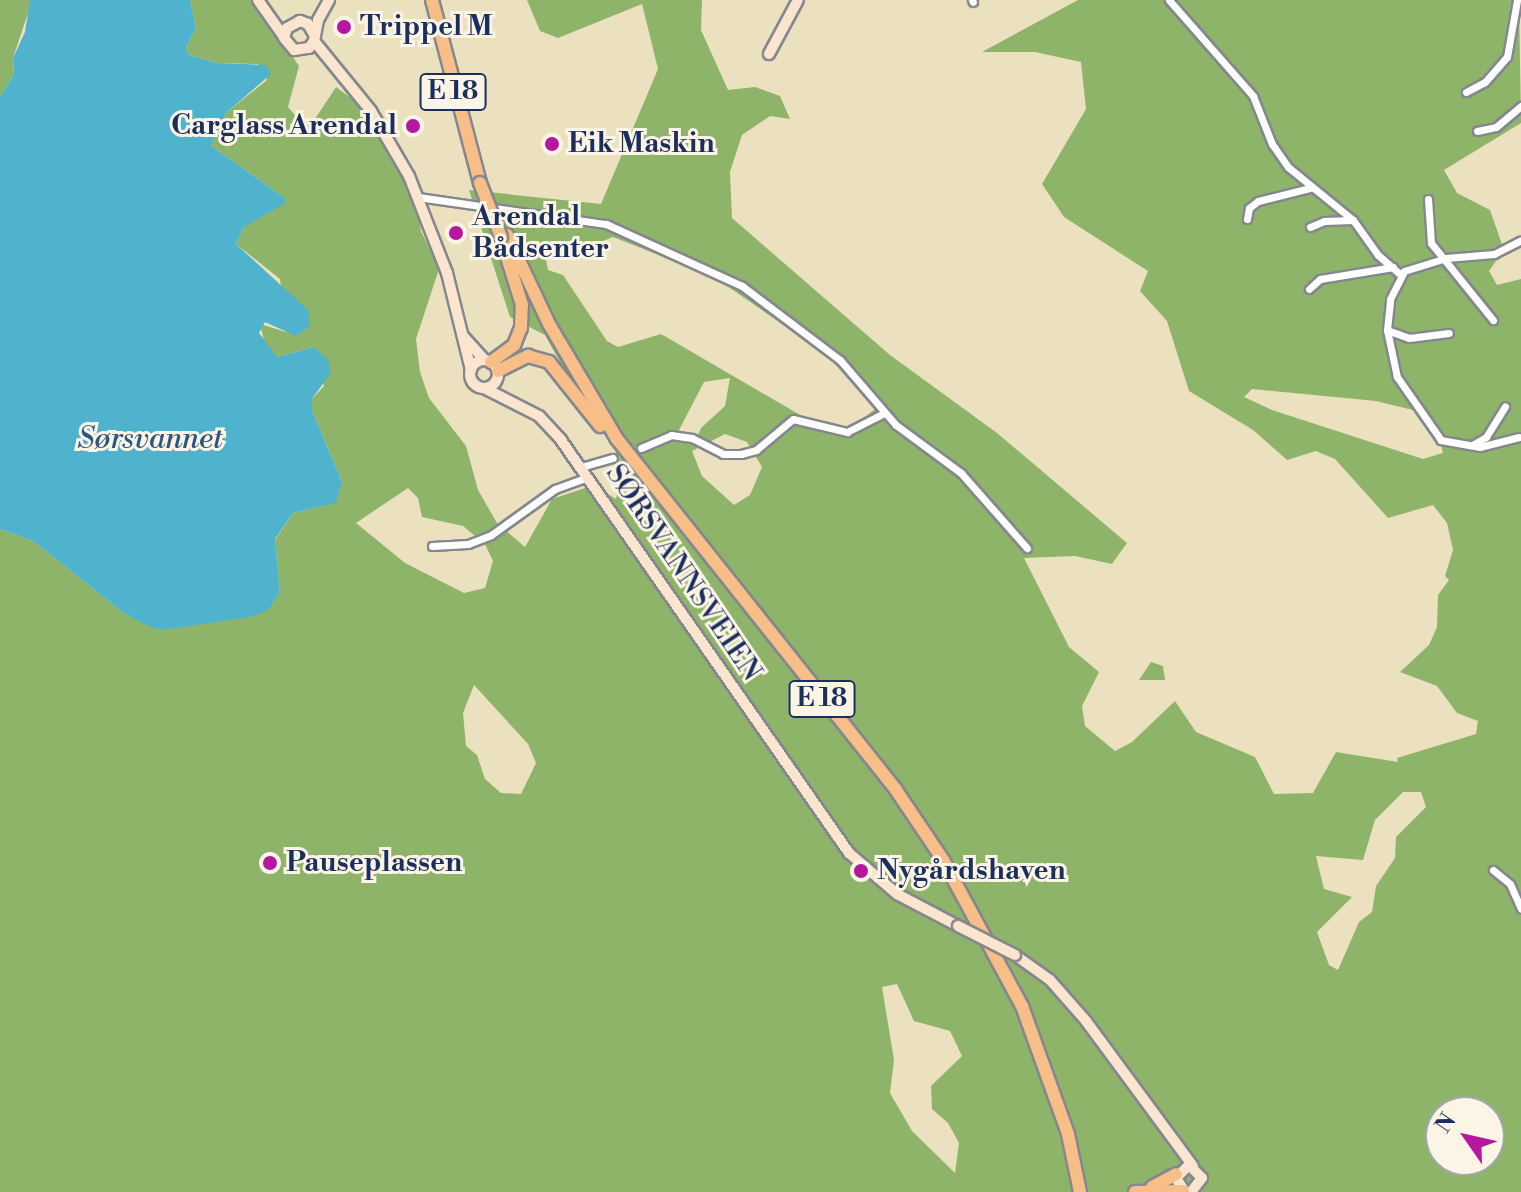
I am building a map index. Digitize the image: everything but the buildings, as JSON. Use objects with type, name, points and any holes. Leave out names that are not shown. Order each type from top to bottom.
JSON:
[{"type":"highway","name":"E 18","points":[[432,0],[483,182],[504,236],[540,323],[600,426]]},
{"type":"highway","name":"E 18","points":[[439,0],[483,182]]},
{"type":"highway","name":"E 18","points":[[493,367],[514,345],[522,319],[504,236]]},
{"type":"highway","name":"E 18","points":[[504,236],[549,324],[617,439],[896,790],[943,860],[1022,1006],[1083,1183],[1095,1192]]},
{"type":"highway","name":"E 18","points":[[493,367],[528,356],[549,362],[936,860],[979,931],[1014,1004],[1050,1098],[1072,1192]]},
{"type":"highway","name":"E 18","points":[[1068,1134],[1080,1192]]},
{"type":"highway","points":[[1140,1191],[1177,1172]]},
{"type":"highway","points":[[1140,1191],[1187,1192]]},
{"type":"main road","points":[[284,38],[290,24],[302,21],[327,0]]},
{"type":"main road","points":[[301,51],[314,38],[327,0]]},
{"type":"main road","points":[[769,54],[798,0]]},
{"type":"main road","points":[[259,1],[302,21],[379,122],[418,197],[447,273],[473,383],[484,388],[493,367]]},
{"type":"main road","points":[[259,1],[291,49],[301,51],[338,72]]},
{"type":"main road","name":"SØRSVANNSVEIEN","points":[[462,336],[493,367],[515,402]]},
{"type":"main road","points":[[471,370],[493,367]]},
{"type":"main road","name":"SØRSVANNSVEIEN","points":[[484,388],[515,402],[545,421],[584,472],[835,837],[877,880],[1015,955],[1050,980],[1086,1021],[1193,1166],[1203,1187]]},
{"type":"main road","name":"SØRSVANNSVEIEN","points":[[1173,1140],[1177,1172],[1187,1192]]},
{"type":"main road","points":[[1177,1172],[1193,1166]]},
{"type":"main road","points":[[1187,1192],[1203,1187]]},
{"type":"street","points":[[1169,0],[1253,96],[1272,144],[1310,188],[1353,220],[1400,274]]},
{"type":"street","points":[[1466,92],[1485,82],[1507,57],[1517,0]]},
{"type":"street","points":[[1477,131],[1496,127],[1521,106]]},
{"type":"street","points":[[1247,219],[1249,208],[1258,201],[1310,188]]},
{"type":"street","points":[[418,197],[606,224],[667,248],[742,286],[840,360],[884,413],[961,473],[1027,548]]},
{"type":"street","points":[[1428,199],[1431,243],[1493,320]]},
{"type":"street","points":[[1310,227],[1324,221],[1353,220]]},
{"type":"street","points":[[1519,437],[1472,445],[1441,440],[1397,377],[1387,330],[1390,299],[1400,274],[1446,258],[1494,254],[1521,240]]},
{"type":"street","points":[[1309,289],[1320,279],[1393,267]]},
{"type":"street","points":[[1387,330],[1409,338],[1449,333]]},
{"type":"street","points":[[1472,445],[1486,437],[1505,406]]},
{"type":"street","points":[[641,448],[671,435],[723,454],[741,454],[756,450],[793,419],[847,432],[884,413]]},
{"type":"street","points":[[432,546],[468,544],[491,535],[539,506],[555,489],[613,458]]},
{"type":"street","points":[[1493,870],[1510,884],[1521,909]]},
{"type":"green space","points":[[0,0],[30,0],[30,7],[13,58],[14,74],[0,97]]},
{"type":"green space","points":[[190,0],[255,0],[299,66],[288,107],[300,121],[313,122],[336,87],[366,109],[414,182],[421,231],[439,269],[416,339],[420,372],[429,398],[466,446],[478,490],[497,523],[525,547],[552,499],[594,485],[616,499],[623,471],[611,439],[585,407],[545,335],[510,317],[469,190],[601,204],[658,69],[642,4],[558,38],[540,31],[527,0],[702,0],[701,30],[728,90],[755,87],[780,96],[790,119],[770,116],[742,135],[730,172],[732,218],[890,355],[997,433],[1127,543],[1112,564],[1075,556],[1024,558],[1069,647],[1099,672],[1082,706],[1085,726],[1115,751],[1132,742],[1175,701],[1196,732],[1255,757],[1274,794],[1313,793],[1336,752],[1398,762],[1397,758],[1476,734],[1478,721],[1457,713],[1437,686],[1400,672],[1429,645],[1437,627],[1438,595],[1449,580],[1445,576],[1453,550],[1447,523],[1433,505],[1388,518],[1335,459],[1316,451],[1287,460],[1253,430],[1189,391],[1167,321],[1140,291],[1148,271],[1064,217],[1042,184],[1086,109],[1081,62],[1035,52],[982,52],[1078,0],[1519,0],[1521,123],[1444,170],[1457,193],[1490,210],[1504,250],[1489,271],[1497,285],[1521,279],[1521,1192],[0,1192],[0,529],[33,541],[125,614],[162,630],[280,592],[275,540],[293,513],[323,506],[342,482],[312,410],[312,399],[324,386],[314,347],[277,357],[265,345],[260,324],[286,332],[280,279],[236,244],[243,228],[285,198],[211,146],[226,113],[267,80],[258,64],[216,63],[189,55],[186,48],[196,27]],"holes":[[[613,237],[714,277],[827,355],[875,409],[850,429],[814,423],[661,334],[618,347],[607,341],[563,275],[548,270],[545,254],[565,256]],[[730,378],[725,406],[701,428],[695,442],[679,430],[704,382]],[[1252,389],[1376,401],[1417,411],[1435,423],[1443,453],[1423,459],[1272,410],[1244,397]],[[725,434],[747,442],[762,467],[750,495],[734,505],[702,476],[692,451]],[[408,488],[418,498],[422,517],[463,526],[485,544],[493,561],[485,588],[464,593],[405,563],[356,523]],[[474,685],[528,744],[536,763],[521,794],[501,793],[485,779],[477,755],[466,746],[463,713]],[[1403,792],[1421,792],[1426,807],[1396,837],[1395,858],[1376,886],[1372,912],[1359,922],[1338,970],[1329,965],[1317,932],[1352,897],[1324,889],[1316,856],[1363,860],[1375,820]],[[897,984],[914,1021],[950,1031],[962,1056],[931,1086],[932,1109],[948,1123],[959,1143],[955,1173],[912,1131],[890,1093],[894,1060],[882,987]]]},
{"type":"green space","points":[[1151,662],[1163,666],[1165,680],[1139,680]]},
{"type":"water","name":"Sørsvannet","points":[[30,0],[190,0],[196,27],[186,48],[189,55],[216,63],[266,65],[271,74],[226,113],[211,146],[285,198],[285,203],[243,228],[236,244],[308,310],[310,326],[296,336],[265,322],[259,333],[277,357],[314,347],[329,361],[330,374],[312,399],[312,410],[342,482],[336,503],[293,513],[275,539],[280,592],[268,610],[255,616],[162,630],[148,626],[125,614],[33,541],[0,529],[0,97],[14,74],[13,58],[25,32]]},
{"type":"tunnel","points":[[613,458],[641,448]]},
{"type":"place","name":"Trippel M","points":[[344,27]]},
{"type":"place","name":"Carglass Arendal","points":[[413,126]]},
{"type":"place","name":"Eik Maskin","points":[[552,144]]},
{"type":"place","name":"Arendal Bådsenter","points":[[456,233]]},
{"type":"place","name":"Pauseplassen","points":[[270,863]]},
{"type":"place","name":"Nygårdshaven","points":[[861,871]]}]
